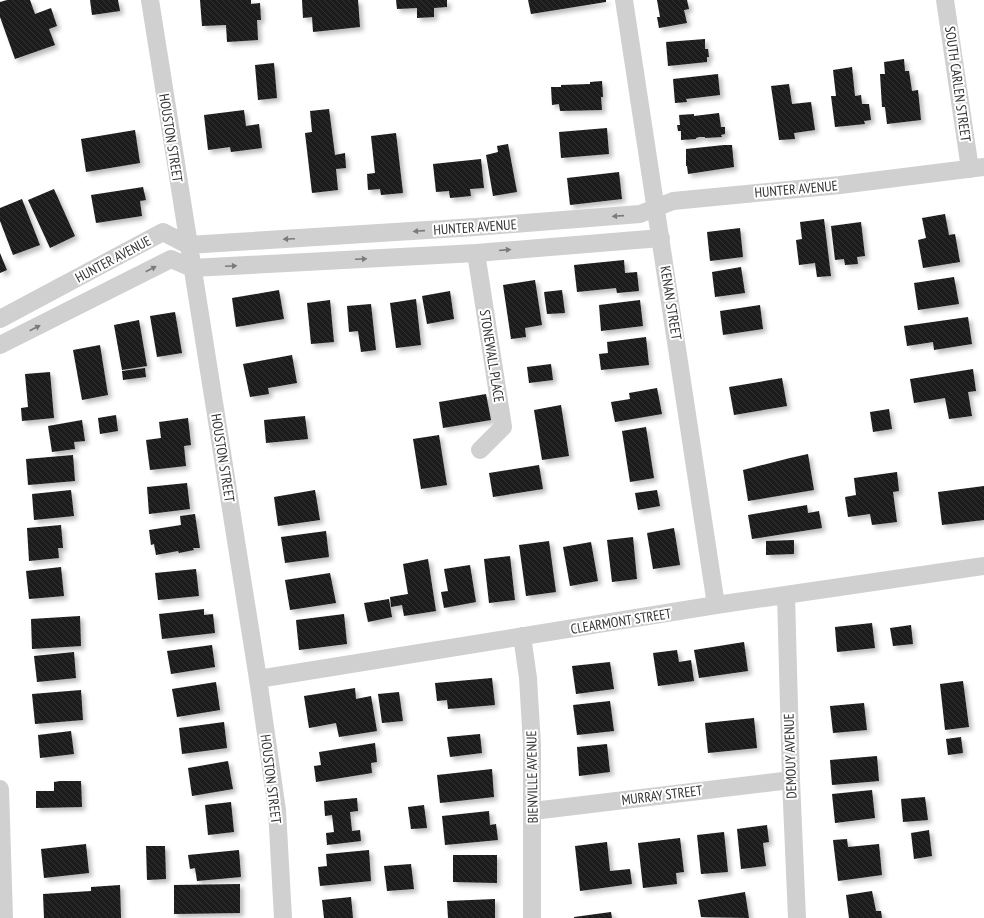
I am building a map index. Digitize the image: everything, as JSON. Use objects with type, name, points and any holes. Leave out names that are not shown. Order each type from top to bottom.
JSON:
[{"type":"street","name":"HOUSTON STREET","points":[[150,0],[258,679],[277,810],[283,918]]},
{"type":"street","name":"KENAN STREET","points":[[624,0],[716,605]]},
{"type":"street","name":"SOUTH CARLEN STREET","points":[[945,0],[977,168]]},
{"type":"street","name":"HUNTER AVENUE","points":[[0,319],[163,232],[188,245],[475,227],[640,214],[673,201],[840,185],[977,168]]},
{"type":"street","name":"HUNTER AVENUE","points":[[0,345],[171,259],[192,268],[476,253],[661,238]]},
{"type":"street","name":"STONEWALL PLACE","points":[[476,253],[503,427],[480,450]]},
{"type":"street","name":"CLEARMONT STREET","points":[[258,679],[716,605],[984,566]]},
{"type":"street","name":"DEMOUY AVENUE","points":[[786,595],[791,780],[797,918]]},
{"type":"street","name":"BIENVILLE AVENUE","points":[[522,636],[528,685],[532,745],[532,918]]},
{"type":"street","name":"MURRAY STREET","points":[[533,811],[791,780]]},
{"type":"street","points":[[0,789],[4,918]]},
{"type":"building","points":[[7,0],[30,0],[35,14],[51,8],[57,26],[49,29],[55,45],[15,59],[0,17],[0,2]]},
{"type":"building","points":[[90,0],[118,0],[120,11],[92,15]]},
{"type":"building","points":[[200,0],[251,0],[251,4],[260,3],[261,20],[257,20],[258,40],[227,42],[226,25],[202,26]]},
{"type":"building","points":[[302,0],[358,0],[360,27],[313,32],[312,17],[303,18]]},
{"type":"building","points":[[396,0],[447,0],[447,7],[434,8],[434,17],[417,18],[417,8],[397,9]]},
{"type":"building","points":[[528,0],[606,0],[606,2],[531,14]]},
{"type":"building","points":[[657,0],[687,0],[689,9],[684,10],[687,23],[659,28],[657,17],[660,17]]},
{"type":"building","points":[[705,39],[705,49],[708,49],[709,57],[707,57],[707,62],[668,66],[666,42]]},
{"type":"building","points":[[904,59],[905,71],[909,71],[912,91],[918,90],[921,120],[887,124],[885,107],[882,107],[880,74],[885,74],[884,62]]},
{"type":"building","points":[[274,63],[277,98],[258,100],[255,65]]},
{"type":"building","points":[[852,67],[855,96],[861,95],[862,104],[869,104],[871,120],[864,121],[865,124],[835,127],[831,96],[836,96],[833,70]]},
{"type":"building","points":[[718,74],[720,95],[686,99],[687,102],[675,103],[673,79]]},
{"type":"building","points":[[602,81],[602,110],[560,111],[559,104],[552,105],[551,87],[561,87],[561,85],[590,84],[590,82]]},
{"type":"building","points":[[789,84],[792,104],[811,102],[815,130],[794,133],[795,139],[779,140],[771,86]]},
{"type":"building","points":[[329,109],[335,155],[345,153],[346,168],[336,169],[338,190],[312,193],[305,133],[312,132],[310,111]]},
{"type":"building","points":[[244,110],[246,126],[259,124],[262,148],[231,152],[230,147],[208,150],[204,115]]},
{"type":"building","points":[[719,113],[721,127],[725,127],[725,134],[721,135],[722,137],[699,137],[696,139],[681,140],[681,131],[678,131],[677,125],[680,125],[679,115],[694,114],[694,116]]},
{"type":"building","points":[[607,128],[609,154],[561,158],[559,132]]},
{"type":"building","points":[[135,130],[140,163],[86,172],[81,139]]},
{"type":"building","points":[[396,133],[403,193],[381,195],[380,189],[368,190],[367,174],[375,173],[371,136]]},
{"type":"building","points":[[508,144],[517,192],[493,196],[486,155],[498,152],[497,146]]},
{"type":"building","points":[[732,145],[734,167],[688,174],[686,166],[686,149]]},
{"type":"building","points":[[481,159],[484,188],[470,189],[471,196],[450,198],[449,191],[436,192],[433,164]]},
{"type":"building","points":[[619,172],[622,199],[570,205],[567,178]]},
{"type":"building","points":[[143,187],[146,200],[140,201],[142,216],[96,223],[91,195]]},
{"type":"building","points":[[54,189],[75,236],[50,248],[28,200]]},
{"type":"building","points":[[22,199],[40,245],[13,255],[0,221],[0,208]]},
{"type":"building","points":[[945,214],[949,235],[955,234],[960,262],[923,268],[918,240],[926,238],[922,218]]},
{"type":"building","points":[[824,219],[831,276],[817,277],[815,263],[799,265],[796,240],[802,239],[800,222]]},
{"type":"building","points":[[861,222],[865,256],[857,257],[858,264],[845,265],[844,259],[835,260],[831,226]]},
{"type":"building","points":[[740,228],[743,257],[710,261],[707,232]]},
{"type":"building","points":[[0,253],[7,270],[0,273]]},
{"type":"building","points":[[624,260],[625,273],[637,272],[639,291],[617,293],[616,288],[577,292],[574,265]]},
{"type":"building","points":[[741,267],[745,293],[715,297],[712,272]]},
{"type":"building","points":[[954,277],[959,304],[918,310],[914,283]]},
{"type":"building","points":[[535,280],[542,325],[525,328],[526,337],[511,339],[503,285]]},
{"type":"building","points":[[279,290],[284,319],[236,327],[232,298]]},
{"type":"building","points":[[562,290],[565,313],[547,314],[544,292]]},
{"type":"building","points":[[450,291],[454,319],[427,324],[422,296]]},
{"type":"building","points":[[416,299],[421,345],[396,348],[390,303]]},
{"type":"building","points":[[330,300],[334,342],[311,344],[307,303]]},
{"type":"building","points":[[640,300],[643,326],[601,331],[599,305]]},
{"type":"building","points":[[371,304],[376,350],[361,352],[358,331],[349,332],[347,306]]},
{"type":"building","points":[[760,305],[763,329],[723,335],[720,311]]},
{"type":"building","points":[[175,312],[182,353],[157,357],[150,316]]},
{"type":"building","points":[[968,317],[972,344],[934,350],[933,342],[907,346],[904,326]]},
{"type":"building","points":[[139,320],[147,366],[122,370],[114,325]]},
{"type":"building","points":[[646,337],[649,365],[601,370],[599,354],[608,353],[607,342]]},
{"type":"building","points":[[100,345],[108,395],[82,400],[73,350]]},
{"type":"building","points":[[292,355],[297,383],[268,388],[269,394],[250,397],[243,364]]},
{"type":"building","points":[[551,364],[553,380],[529,383],[527,367]]},
{"type":"building","points":[[145,368],[146,377],[123,380],[122,371]]},
{"type":"building","points":[[973,369],[976,391],[968,392],[972,416],[949,419],[945,398],[914,403],[910,379]]},
{"type":"building","points":[[50,372],[54,418],[22,421],[21,408],[28,407],[25,374]]},
{"type":"building","points":[[782,378],[787,406],[734,415],[729,387]]},
{"type":"building","points":[[657,388],[662,414],[615,422],[611,402],[630,399],[629,393]]},
{"type":"building","points":[[486,394],[491,420],[443,428],[439,402]]},
{"type":"building","points":[[561,405],[569,456],[542,460],[534,410]]},
{"type":"building","points":[[889,409],[892,429],[873,432],[870,412]]},
{"type":"building","points":[[116,415],[118,431],[100,434],[98,418]]},
{"type":"building","points":[[305,416],[308,439],[266,443],[264,420]]},
{"type":"building","points":[[188,418],[191,445],[184,446],[186,466],[150,470],[146,440],[161,438],[159,422]]},
{"type":"building","points":[[82,420],[85,441],[74,442],[75,449],[52,452],[48,426]]},
{"type":"building","points":[[646,427],[654,478],[630,482],[622,431]]},
{"type":"building","points":[[439,435],[447,485],[421,489],[413,439]]},
{"type":"building","points":[[808,454],[814,490],[748,501],[743,470]]},
{"type":"building","points":[[73,455],[75,481],[28,485],[26,459]]},
{"type":"building","points":[[539,465],[543,489],[493,497],[489,473]]},
{"type":"building","points":[[897,472],[899,491],[893,492],[897,522],[872,525],[870,514],[848,517],[845,497],[856,495],[854,478]]},
{"type":"building","points":[[187,483],[190,509],[149,514],[147,487]]},
{"type":"building","points":[[984,486],[984,520],[942,525],[938,492]]},
{"type":"building","points":[[71,490],[74,516],[34,520],[32,494]]},
{"type":"building","points":[[315,490],[320,520],[278,526],[274,497]]},
{"type":"building","points":[[657,490],[660,506],[638,510],[635,493]]},
{"type":"building","points":[[807,505],[808,513],[819,511],[822,528],[752,539],[748,515]]},
{"type":"building","points":[[195,514],[200,548],[193,548],[194,550],[179,553],[178,551],[156,555],[154,544],[151,545],[149,530],[181,525],[180,516]]},
{"type":"building","points":[[61,525],[63,548],[58,548],[59,558],[29,561],[27,528]]},
{"type":"building","points":[[674,528],[680,565],[653,569],[647,533]]},
{"type":"building","points":[[326,531],[329,557],[285,563],[281,537]]},
{"type":"building","points":[[633,537],[637,579],[612,582],[607,540]]},
{"type":"building","points":[[794,540],[794,554],[766,555],[766,541]]},
{"type":"building","points":[[549,541],[556,592],[526,596],[519,545]]},
{"type":"building","points":[[591,542],[598,581],[570,586],[563,547]]},
{"type":"building","points":[[510,556],[515,600],[489,603],[484,559]]},
{"type":"building","points":[[428,559],[436,611],[404,616],[402,605],[391,607],[390,597],[408,594],[403,564]]},
{"type":"building","points":[[470,565],[476,602],[444,608],[441,592],[448,591],[444,569]]},
{"type":"building","points":[[61,567],[64,596],[29,599],[26,571]]},
{"type":"building","points":[[196,569],[199,596],[158,600],[155,573]]},
{"type":"building","points":[[330,573],[336,603],[290,610],[285,580]]},
{"type":"building","points":[[389,599],[392,617],[368,622],[364,603]]},
{"type":"building","points":[[204,609],[204,615],[213,614],[215,633],[162,639],[159,614]]},
{"type":"building","points":[[344,614],[347,644],[299,650],[296,620]]},
{"type":"building","points":[[80,616],[81,646],[32,649],[31,619]]},
{"type":"building","points":[[872,623],[875,648],[837,652],[835,627]]},
{"type":"building","points":[[911,625],[913,644],[893,646],[890,628]]},
{"type":"building","points":[[744,642],[748,671],[699,678],[694,650]]},
{"type":"building","points":[[212,645],[215,667],[171,674],[167,651]]},
{"type":"building","points":[[677,650],[679,662],[691,660],[694,681],[658,686],[653,653]]},
{"type":"building","points":[[74,652],[76,678],[37,682],[34,656]]},
{"type":"building","points":[[610,662],[614,689],[576,694],[572,666]]},
{"type":"building","points":[[492,678],[495,705],[448,709],[447,700],[437,701],[435,683]]},
{"type":"building","points":[[963,681],[969,727],[945,730],[940,684]]},
{"type":"building","points":[[216,682],[220,710],[177,717],[172,689]]},
{"type":"building","points":[[355,688],[356,699],[371,696],[377,731],[339,737],[336,723],[309,728],[304,696]]},
{"type":"building","points":[[81,690],[83,720],[35,724],[32,694]]},
{"type":"building","points":[[399,692],[403,721],[382,723],[378,694]]},
{"type":"building","points":[[610,701],[614,731],[577,735],[573,705]]},
{"type":"building","points":[[864,703],[867,730],[833,733],[830,706]]},
{"type":"building","points":[[754,718],[757,748],[708,753],[705,723]]},
{"type":"building","points":[[224,722],[227,748],[182,754],[179,728]]},
{"type":"building","points":[[71,731],[74,754],[40,758],[38,735]]},
{"type":"building","points":[[480,734],[482,753],[450,757],[447,737]]},
{"type":"building","points":[[961,737],[963,753],[948,755],[946,739]]},
{"type":"building","points":[[375,743],[377,762],[371,763],[372,773],[316,782],[314,766],[321,765],[319,752]]},
{"type":"building","points":[[607,744],[610,772],[579,776],[577,747]]},
{"type":"building","points":[[877,756],[879,781],[832,785],[830,760]]},
{"type":"building","points":[[228,761],[233,789],[192,796],[188,768]]},
{"type":"building","points":[[492,769],[494,797],[440,803],[437,775]]},
{"type":"building","points":[[81,781],[82,807],[36,808],[36,791],[54,791],[54,782]]},
{"type":"building","points":[[872,790],[875,818],[835,823],[832,794]]},
{"type":"building","points":[[925,797],[928,820],[903,822],[901,799]]},
{"type":"building","points":[[357,798],[358,811],[350,812],[352,831],[360,830],[361,841],[327,845],[326,833],[334,832],[332,815],[325,816],[324,801]]},
{"type":"building","points":[[231,802],[234,832],[208,835],[205,805]]},
{"type":"building","points":[[424,805],[427,828],[411,829],[408,807]]},
{"type":"building","points":[[489,811],[490,825],[496,824],[498,840],[445,845],[442,816]]},
{"type":"building","points":[[767,825],[769,842],[763,843],[766,866],[741,869],[737,829]]},
{"type":"building","points":[[929,830],[932,856],[914,859],[911,833]]},
{"type":"building","points":[[724,832],[728,872],[701,874],[697,835]]},
{"type":"building","points":[[680,838],[684,872],[676,873],[677,884],[643,888],[638,843]]},
{"type":"building","points":[[847,839],[848,847],[879,844],[882,875],[838,881],[833,840]]},
{"type":"building","points":[[607,842],[610,871],[630,869],[632,884],[580,891],[575,846]]},
{"type":"building","points":[[86,844],[89,873],[44,878],[41,849]]},
{"type":"building","points":[[146,846],[165,846],[166,879],[147,880]]},
{"type":"building","points":[[239,850],[241,877],[197,881],[195,868],[190,869],[188,855]]},
{"type":"building","points":[[369,850],[371,881],[320,886],[318,867],[327,866],[326,854]]},
{"type":"building","points":[[453,855],[497,855],[497,883],[453,882]]},
{"type":"building","points":[[411,864],[414,889],[387,891],[384,866]]},
{"type":"building","points":[[240,884],[240,913],[174,914],[174,885]]},
{"type":"building","points":[[120,885],[121,918],[44,918],[43,894],[91,891],[91,887]]},
{"type":"building","points":[[872,891],[876,911],[881,911],[882,918],[849,918],[846,895]]},
{"type":"building","points":[[745,892],[749,918],[701,917],[698,900]]},
{"type":"building","points":[[351,897],[353,918],[324,918],[322,900]]},
{"type":"building","points":[[495,899],[495,918],[448,918],[447,901]]},
{"type":"building","points":[[611,912],[612,918],[574,918],[574,917]]}]
